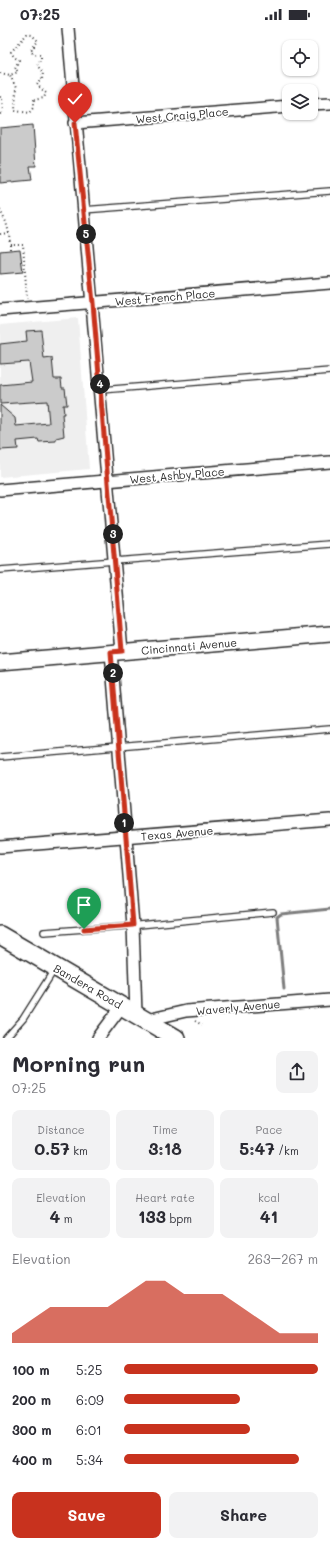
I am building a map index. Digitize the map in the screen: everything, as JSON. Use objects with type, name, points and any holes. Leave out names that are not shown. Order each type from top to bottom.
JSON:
[{"type":"main road","name":"Bandera Road","points":[[0,935],[178,1038]]},
{"type":"street","points":[[68,28],[75,123],[101,390],[115,562],[119,748],[133,925],[135,1013],[98,1038]]},
{"type":"street","points":[[318,104],[330,103]]},
{"type":"street","name":"West Craig Place","points":[[75,123],[282,107]]},
{"type":"street","name":"West French Place","points":[[0,310],[330,283]]},
{"type":"street","name":"West Ashby Place","points":[[0,490],[330,462]]},
{"type":"street","name":"Cincinnati Avenue","points":[[0,662],[330,634]]},
{"type":"street","name":"Texas Avenue","points":[[0,847],[330,820]]},
{"type":"street","name":"Waverly Avenue","points":[[135,1013],[186,1011],[330,1000]]},
{"type":"lane","points":[[83,210],[330,191]]},
{"type":"lane","points":[[101,390],[330,371]]},
{"type":"lane","points":[[0,570],[330,544]]},
{"type":"lane","points":[[0,757],[330,729]]},
{"type":"lane","points":[[44,932],[273,912]]},
{"type":"lane","points":[[6,1038],[23,1019],[56,967]]},
{"type":"path","points":[[0,73],[10,75],[18,72],[15,68],[19,60],[14,57],[11,52],[26,34],[32,34],[38,41],[31,50],[33,54],[41,55],[41,59],[37,65],[43,73],[42,79],[37,84],[46,93],[44,98],[34,100],[34,107],[30,112],[15,110],[16,88],[10,75]]},
{"type":"path","points":[[0,97],[2,97],[3,113],[0,114]]},
{"type":"path","points":[[0,210],[6,222],[9,233],[10,250]]},
{"type":"path","points":[[0,234],[9,233]]},
{"type":"path","points":[[10,244],[23,244],[28,308]]},
{"type":"shaded area","points":[[78,318],[89,469],[0,477],[0,325]]},
{"type":"building","points":[[33,125],[36,166],[30,166],[32,180],[0,183],[0,128]]},
{"type":"building","points":[[20,249],[23,272],[0,274],[0,251]]},
{"type":"building","points":[[41,330],[44,359],[52,358],[54,379],[61,379],[62,388],[65,388],[67,405],[63,405],[64,414],[62,414],[64,436],[56,438],[56,441],[39,442],[38,439],[17,441],[18,449],[0,450],[0,405],[15,418],[16,426],[49,423],[47,401],[0,404],[0,385],[32,382],[29,362],[0,364],[0,344],[27,341],[26,331]]},
{"type":"waterway","points":[[284,989],[277,917],[281,914],[330,909]]},
{"type":"route","points":[[75,123],[93,303],[122,651],[111,652],[133,925],[84,929]]}]
